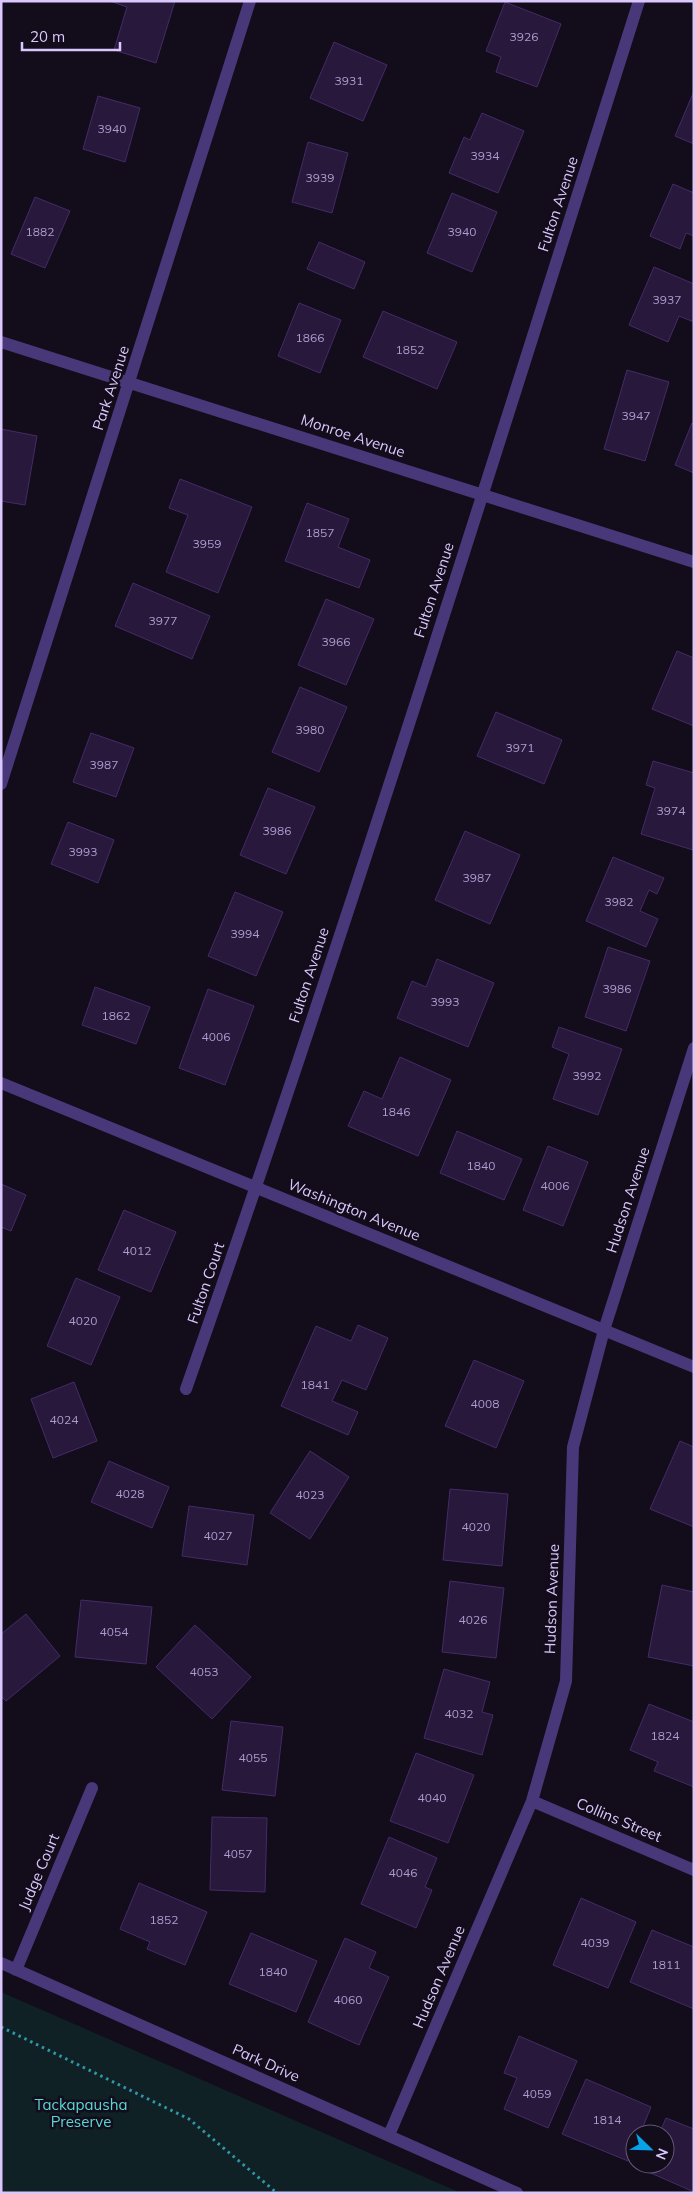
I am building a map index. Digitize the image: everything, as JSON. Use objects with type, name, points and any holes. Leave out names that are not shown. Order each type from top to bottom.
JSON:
[{"type":"street","name":"Park Avenue","points":[[1,784],[250,1]]},
{"type":"street","name":"Fulton Avenue","points":[[257,1187],[482,494],[639,1]]},
{"type":"street","name":"Monroe Avenue","points":[[1,342],[694,562]]},
{"type":"street","name":"Hudson Avenue","points":[[389,2136],[532,1801],[566,1681],[573,1447],[604,1330],[694,1048]]},
{"type":"street","name":"Washington Avenue","points":[[1,1083],[694,1367]]},
{"type":"street","name":"Fulton Court","points":[[186,1389],[257,1187]]},
{"type":"street","name":"Judge Court","points":[[16,1970],[92,1788]]},
{"type":"street","name":"Collins Street","points":[[532,1801],[694,1870]]},
{"type":"street","name":"Park Drive","points":[[1,1963],[517,2193]]},
{"type":"path","points":[[1,2027],[140,2093],[189,2119],[277,2193]]},
{"type":"green space","name":"Tackapausha Preserve","points":[[1,1992],[461,2193],[1,2193]]},
{"type":"building","points":[[110,1],[175,1],[156,63],[114,50],[127,7]]},
{"type":"building","points":[[505,2],[561,24],[537,87],[496,72],[501,57],[486,51]]},
{"type":"building","points":[[334,42],[387,65],[363,121],[310,98]]},
{"type":"building","points":[[694,91],[694,144],[675,136]]},
{"type":"building","points":[[98,96],[140,108],[125,162],[83,149]]},
{"type":"building","points":[[482,113],[524,131],[498,193],[449,173],[464,137],[470,140]]},
{"type":"building","points":[[308,142],[348,153],[332,213],[292,202]]},
{"type":"building","points":[[673,184],[694,193],[694,236],[686,233],[680,249],[650,236]]},
{"type":"building","points":[[452,193],[497,212],[472,272],[427,253]]},
{"type":"building","points":[[35,197],[70,211],[45,268],[11,254]]},
{"type":"building","points":[[319,242],[365,262],[354,289],[307,269]]},
{"type":"building","points":[[654,267],[694,284],[694,322],[679,316],[668,342],[629,325]]},
{"type":"building","points":[[299,303],[341,320],[320,373],[278,356]]},
{"type":"building","points":[[383,311],[457,342],[437,389],[363,357]]},
{"type":"building","points":[[627,370],[669,382],[645,461],[604,449]]},
{"type":"building","points":[[692,423],[694,424],[694,473],[675,465]]},
{"type":"building","points":[[1,429],[37,436],[25,505],[1,501]]},
{"type":"building","points":[[180,479],[252,507],[218,593],[166,572],[188,515],[169,508]]},
{"type":"building","points":[[307,503],[349,519],[338,547],[370,560],[359,588],[285,561]]},
{"type":"building","points":[[133,583],[210,616],[192,659],[115,626]]},
{"type":"building","points":[[326,599],[374,619],[346,685],[298,665]]},
{"type":"building","points":[[677,651],[694,658],[694,726],[652,709]]},
{"type":"building","points":[[300,687],[347,707],[319,772],[272,752]]},
{"type":"building","points":[[496,712],[562,740],[544,784],[477,756]]},
{"type":"building","points":[[91,733],[134,748],[116,797],[73,782]]},
{"type":"building","points":[[653,761],[694,773],[693,850],[641,834],[655,788],[646,785]]},
{"type":"building","points":[[268,788],[315,807],[286,874],[240,855]]},
{"type":"building","points":[[68,822],[114,840],[98,883],[51,864]]},
{"type":"building","points":[[465,831],[520,855],[490,924],[435,900]]},
{"type":"building","points":[[613,857],[664,878],[657,894],[649,890],[640,911],[658,919],[646,947],[586,921]]},
{"type":"building","points":[[235,892],[283,912],[256,976],[208,956]]},
{"type":"building","points":[[608,947],[650,961],[626,1031],[585,1017]]},
{"type":"building","points":[[437,959],[494,983],[468,1047],[397,1018],[412,981],[426,987]]},
{"type":"building","points":[[95,987],[150,1007],[136,1044],[82,1025]]},
{"type":"building","points":[[208,989],[254,1006],[225,1085],[179,1068]]},
{"type":"building","points":[[559,1027],[622,1049],[598,1115],[553,1099],[569,1054],[552,1047]]},
{"type":"building","points":[[400,1057],[451,1080],[418,1156],[348,1126],[364,1091],[382,1099]]},
{"type":"building","points":[[457,1131],[522,1159],[504,1200],[440,1173]]},
{"type":"building","points":[[548,1146],[588,1162],[563,1226],[523,1210]]},
{"type":"building","points":[[1,1184],[26,1195],[11,1231],[1,1227]]},
{"type":"building","points":[[124,1210],[176,1232],[151,1292],[98,1270]]},
{"type":"building","points":[[76,1278],[120,1297],[91,1365],[47,1346]]},
{"type":"building","points":[[358,1325],[388,1338],[366,1390],[342,1380],[332,1401],[358,1412],[348,1435],[281,1406],[316,1326],[351,1341]]},
{"type":"building","points":[[474,1360],[524,1381],[496,1448],[445,1426]]},
{"type":"building","points":[[74,1382],[97,1441],[53,1458],[31,1399]]},
{"type":"building","points":[[680,1441],[694,1447],[694,1527],[650,1509]]},
{"type":"building","points":[[310,1451],[349,1477],[310,1539],[270,1513]]},
{"type":"building","points":[[109,1461],[169,1487],[152,1528],[91,1502]]},
{"type":"building","points":[[450,1489],[508,1494],[502,1566],[443,1560]]},
{"type":"building","points":[[189,1506],[254,1515],[247,1565],[182,1556]]},
{"type":"building","points":[[450,1581],[504,1588],[496,1658],[442,1652]]},
{"type":"building","points":[[662,1585],[694,1592],[694,1666],[648,1657]]},
{"type":"building","points":[[81,1600],[152,1607],[146,1664],[75,1657]]},
{"type":"building","points":[[26,1614],[60,1656],[6,1701],[1,1696],[1,1634]]},
{"type":"building","points":[[195,1625],[251,1677],[212,1719],[156,1667]]},
{"type":"building","points":[[444,1669],[490,1682],[482,1712],[493,1715],[482,1755],[424,1738]]},
{"type":"building","points":[[649,1704],[694,1722],[694,1787],[654,1771],[658,1762],[630,1750]]},
{"type":"building","points":[[231,1721],[283,1727],[275,1796],[222,1790]]},
{"type":"building","points":[[416,1753],[474,1775],[448,1843],[390,1821]]},
{"type":"building","points":[[212,1817],[267,1818],[265,1892],[210,1890]]},
{"type":"building","points":[[389,1837],[437,1858],[425,1887],[432,1890],[416,1928],[361,1904]]},
{"type":"building","points":[[139,1883],[207,1912],[185,1965],[147,1949],[150,1942],[120,1929]]},
{"type":"building","points":[[581,1898],[636,1922],[608,1988],[553,1965]]},
{"type":"building","points":[[652,1930],[694,1947],[694,2009],[630,1982]]},
{"type":"building","points":[[251,1933],[317,1961],[296,2012],[229,1984]]},
{"type":"building","points":[[345,1938],[376,1952],[369,1968],[389,1977],[359,2045],[308,2022]]},
{"type":"building","points":[[519,2036],[577,2061],[548,2128],[504,2109],[517,2078],[504,2073]]},
{"type":"building","points":[[586,2079],[651,2107],[644,2124],[625,2124],[625,2160],[562,2134]]},
{"type":"building","points":[[666,2118],[694,2129],[694,2192],[653,2174],[675,2174],[675,2124],[663,2124]]}]
